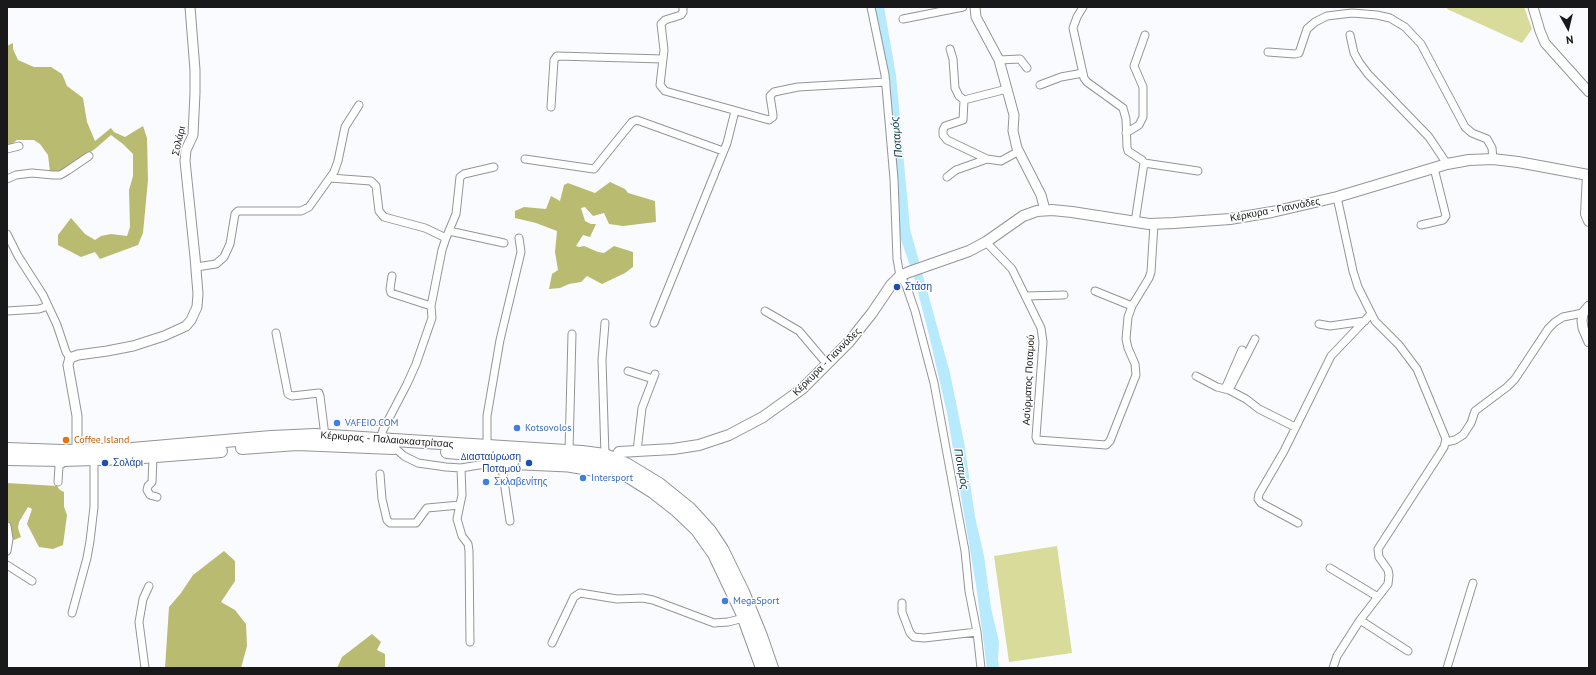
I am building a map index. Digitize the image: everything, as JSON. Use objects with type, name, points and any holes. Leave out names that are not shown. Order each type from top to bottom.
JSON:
[{"type":"main road","name":"Κέρκυρα - Γιαννάδες","points":[[637,451],[695,446],[710,442],[729,435],[763,417],[802,389],[827,364],[858,331],[891,285],[904,274],[969,251],[986,242],[1023,216],[1037,211],[1045,210],[1087,214],[1154,224],[1230,219],[1272,212],[1337,197],[1447,164],[1469,160],[1493,159],[1589,175],[1586,214],[1589,221]]},
{"type":"main road","name":"Κέρκυρας - Παλαιοκαστρίτσας","points":[[7,449],[77,450],[154,448],[271,437],[325,436],[487,446],[569,460],[613,462],[667,490],[690,509],[710,531],[722,549],[744,592],[772,668]]},
{"type":"main road","name":"Κέρκυρας - Παλαιοκαστρίτσας","points":[[7,459],[94,460],[153,457],[297,444],[395,448],[501,460],[569,460]]},
{"type":"main road","points":[[68,460],[77,450]]},
{"type":"main road","points":[[613,462],[637,451]]},
{"type":"main road","name":"Κέρκυρας - Παλαιοκαστρίτσας","points":[[613,462],[632,478],[662,497],[697,530],[709,545],[719,562],[744,618],[762,668]]},
{"type":"street","name":"Σολάρι","points":[[70,358],[76,355],[142,344],[186,326],[193,316],[197,304],[196,267],[185,161],[186,150],[193,135],[195,108],[195,70],[190,7]]},
{"type":"street","points":[[683,7],[683,12],[681,15],[665,20],[661,24],[664,42],[660,83],[663,90],[769,120],[773,117],[770,96],[774,92],[798,87],[886,82]]},
{"type":"street","points":[[871,7],[886,82],[894,179],[897,259],[904,274],[934,383],[965,551],[969,591],[977,632],[981,668]]},
{"type":"street","points":[[903,19],[963,7]]},
{"type":"street","points":[[975,7],[976,17],[999,60],[1014,115],[1014,135],[1019,151],[1041,195],[1045,210]]},
{"type":"street","points":[[1083,7],[1073,28],[1083,73],[1087,82],[1122,108],[1125,112],[1126,144],[1128,151],[1144,163],[1198,171]]},
{"type":"street","points":[[1533,7],[1545,43],[1589,92]]},
{"type":"street","points":[[1268,52],[1299,53],[1308,28],[1314,22],[1327,16],[1352,12],[1390,18],[1415,35],[1465,126],[1472,132],[1487,139],[1492,148],[1493,159]]},
{"type":"street","points":[[1126,133],[1139,125],[1143,117],[1143,87],[1134,66],[1145,35]]},
{"type":"street","points":[[1350,35],[1354,53],[1368,74],[1430,137],[1447,164]]},
{"type":"street","points":[[950,49],[953,59],[955,88],[959,96],[964,100]]},
{"type":"street","points":[[551,107],[554,60],[557,56],[663,59]]},
{"type":"street","points":[[999,60],[1020,59],[1027,68]]},
{"type":"street","points":[[1040,85],[1061,77],[1083,73]]},
{"type":"street","points":[[964,100],[1007,89]]},
{"type":"street","points":[[964,100],[964,118],[961,121],[945,126],[943,130],[944,137],[948,141],[987,159],[1000,161],[1019,151]]},
{"type":"street","points":[[196,267],[216,264],[224,257],[230,244],[235,214],[238,211],[305,210],[312,204],[336,167],[345,127],[359,105]]},
{"type":"street","points":[[654,323],[724,151],[735,111]]},
{"type":"street","points":[[525,159],[594,169],[632,122],[637,120],[724,151]]},
{"type":"street","points":[[7,149],[19,146]]},
{"type":"street","points":[[7,179],[16,175],[28,173],[53,175],[60,174],[67,172],[90,156]]},
{"type":"street","points":[[947,177],[956,170],[987,159]]},
{"type":"street","points":[[1134,222],[1144,163]]},
{"type":"street","points":[[380,439],[416,364],[432,318],[431,306],[437,271],[442,250],[456,214],[460,177],[464,174],[494,167]]},
{"type":"street","points":[[1421,225],[1443,220],[1446,216],[1434,168]]},
{"type":"street","points":[[330,178],[371,181],[376,186],[378,206],[384,217],[448,235],[504,244]]},
{"type":"street","points":[[1333,668],[1337,656],[1360,620],[1388,584],[1388,570],[1378,557],[1378,549],[1446,442],[1445,434],[1417,369],[1398,345],[1375,321],[1354,277],[1337,197]]},
{"type":"street","points":[[1095,291],[1132,306],[1151,272],[1154,224]]},
{"type":"street","points":[[7,234],[18,256],[34,279],[48,306],[57,325],[67,354],[70,358],[68,363],[77,416],[77,450]]},
{"type":"street","points":[[487,446],[487,416],[500,340],[521,252],[519,238]]},
{"type":"street","name":"Ασύρματος Ποταμού","points":[[986,242],[1010,267],[1040,325],[1042,335],[1037,440],[1104,445],[1109,443],[1136,375],[1135,364],[1126,339],[1128,317],[1132,306]]},
{"type":"street","points":[[392,276],[390,289],[392,293],[431,306]]},
{"type":"street","points":[[1026,296],[1064,295]]},
{"type":"street","points":[[7,312],[32,310],[48,306]]},
{"type":"street","points":[[1446,442],[1455,440],[1463,435],[1471,423],[1475,411],[1507,387],[1515,379],[1548,329],[1555,322],[1563,317],[1586,309]]},
{"type":"street","points":[[1586,309],[1582,321],[1583,328],[1589,342]]},
{"type":"street","points":[[765,311],[799,331],[827,364]]},
{"type":"street","points":[[1298,523],[1261,503],[1258,497],[1331,356],[1371,314]]},
{"type":"street","points":[[1319,324],[1330,326],[1365,321]]},
{"type":"street","points":[[605,322],[602,368],[613,462]]},
{"type":"street","points":[[276,334],[288,394],[292,396],[316,393],[320,395],[325,436]]},
{"type":"street","points":[[569,460],[572,334]]},
{"type":"street","points":[[1227,390],[1255,339]]},
{"type":"street","points":[[1227,390],[1242,350]]},
{"type":"street","points":[[628,371],[654,376],[642,408],[637,451]]},
{"type":"street","points":[[1196,376],[1217,387],[1246,399],[1259,409],[1295,427]]},
{"type":"street","points":[[395,448],[404,456],[432,466],[461,468],[501,460],[510,521]]},
{"type":"street","points":[[153,457],[153,480],[148,486],[147,490],[150,495],[157,497]]},
{"type":"street","points":[[58,482],[59,466],[68,460]]},
{"type":"street","points":[[72,613],[87,558],[90,541],[94,507],[94,460]]},
{"type":"street","points":[[461,468],[462,495],[458,523],[462,536],[468,544],[470,551],[470,642]]},
{"type":"street","points":[[380,474],[382,499],[387,520],[390,523],[416,523],[418,522],[423,511],[429,507],[460,505]]},
{"type":"street","points":[[7,526],[9,539],[7,551]]},
{"type":"street","points":[[7,566],[32,581]]},
{"type":"street","points":[[1330,568],[1378,597]]},
{"type":"street","points":[[1447,668],[1473,583]]},
{"type":"street","points":[[146,668],[139,622],[143,599],[149,586]]},
{"type":"street","points":[[552,643],[574,597],[580,593],[617,599],[643,598],[653,600],[714,623],[728,622],[744,618]]},
{"type":"street","points":[[902,604],[902,612],[910,633],[914,637],[924,638],[977,632]]},
{"type":"street","points":[[1360,620],[1408,651]]},
{"type":"green space","points":[[1448,7],[1524,7],[1532,29],[1522,43],[1447,9]]},
{"type":"green space","points":[[13,43],[13,49],[18,60],[34,67],[51,67],[62,74],[67,86],[83,98],[87,122],[95,141],[111,128],[114,132],[125,137],[143,126],[147,138],[148,180],[143,233],[138,245],[100,259],[95,252],[81,257],[58,245],[58,235],[71,218],[85,234],[95,240],[101,236],[111,234],[127,236],[130,227],[129,190],[133,176],[133,154],[111,135],[95,149],[71,165],[59,172],[50,172],[48,155],[40,144],[34,140],[17,140],[11,145],[7,145],[7,46]]},
{"type":"green space","points":[[610,182],[625,189],[628,193],[655,201],[656,222],[623,226],[609,224],[604,213],[593,216],[585,207],[581,208],[585,221],[591,224],[596,224],[590,237],[583,235],[576,246],[584,246],[604,253],[614,246],[633,252],[633,267],[625,273],[602,284],[587,276],[581,282],[569,284],[560,288],[549,289],[552,274],[558,270],[555,252],[557,231],[536,223],[515,218],[515,211],[524,207],[546,209],[551,196],[560,201],[564,185],[568,183],[595,193]]},
{"type":"green space","points":[[7,483],[57,486],[64,492],[64,507],[67,515],[63,545],[53,549],[39,547],[27,524],[32,509],[28,507],[19,522],[18,528],[21,537],[14,540],[11,537],[7,515]]},
{"type":"green space","points":[[1057,546],[1072,653],[1009,662],[994,556]]},
{"type":"green space","points":[[224,551],[235,561],[235,581],[221,602],[235,610],[246,624],[247,646],[241,668],[165,668],[169,607],[193,575]]},
{"type":"green space","points":[[372,634],[381,642],[377,650],[385,654],[385,668],[337,668],[342,657]]},
{"type":"water","name":"Ποταμός","points":[[875,7],[884,7],[896,75],[910,229],[950,373],[964,442],[975,517],[984,556],[991,608],[999,642],[999,668],[987,668],[976,585],[947,413],[914,277],[900,237],[888,84]]},
{"type":"place","name":"Στάση","points":[[897,287]]},
{"type":"place","name":"VAFEIO.COM","points":[[337,423]]},
{"type":"place","name":"Kotsovolos","points":[[517,428]]},
{"type":"place","name":"Coffee Island","points":[[66,440]]},
{"type":"place","name":"Σολάρι","points":[[105,463]]},
{"type":"place","name":"Διασταύρωση Ποταμού","points":[[529,463]]},
{"type":"place","name":"Intersport","points":[[583,478]]},
{"type":"place","name":"Σκλαβενίτης","points":[[486,482]]},
{"type":"place","name":"MegaSport","points":[[725,601]]}]
